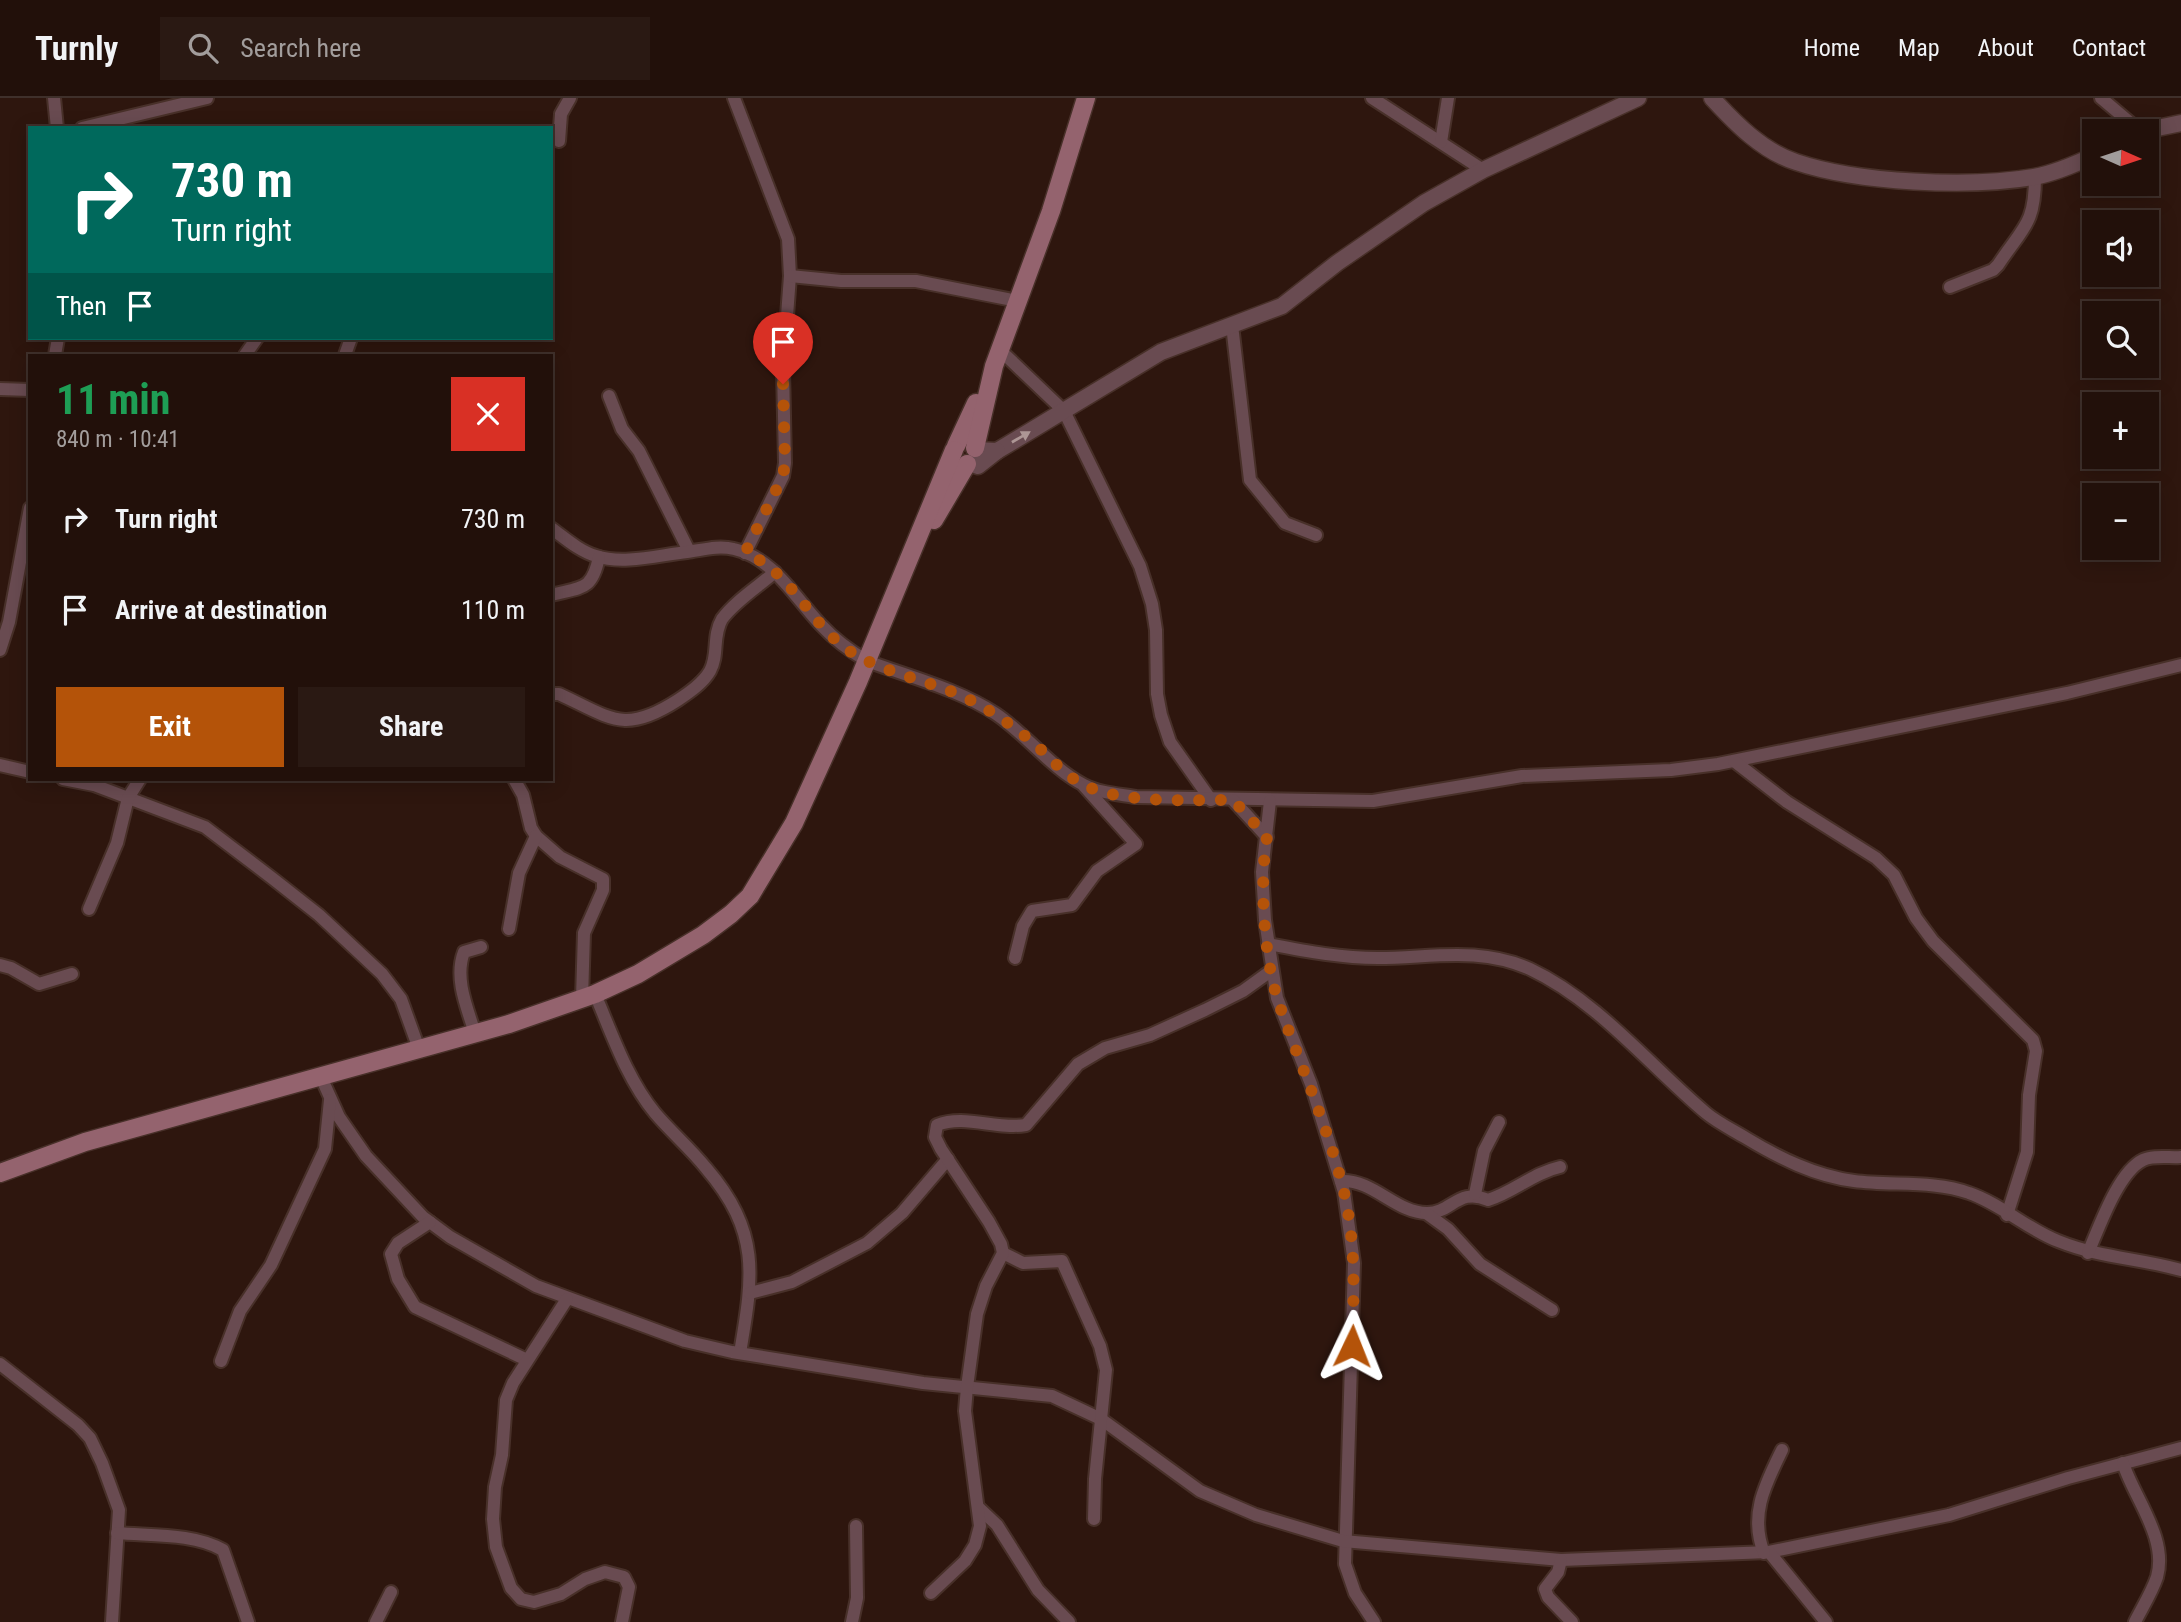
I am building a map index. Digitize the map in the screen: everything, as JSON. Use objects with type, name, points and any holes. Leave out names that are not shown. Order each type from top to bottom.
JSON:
[{"type":"main road","points":[[0,1173],[85,1142],[475,1033],[588,996],[638,974],[704,935],[750,896],[794,823],[867,661],[955,448],[997,358],[1051,211],[1086,98]]},
{"type":"main road","points":[[910,559],[972,456],[997,358]]},
{"type":"main road","points":[[955,448],[958,462],[972,456]]},
{"type":"street","points":[[54,98],[58,126]]},
{"type":"street","points":[[90,126],[207,98]]},
{"type":"street","points":[[559,141],[561,114],[570,98]]},
{"type":"street","points":[[734,98],[788,239],[790,276],[783,369],[783,476],[745,553]]},
{"type":"street","points":[[1373,98],[1483,170]]},
{"type":"street","points":[[1441,142],[1448,98]]},
{"type":"street","points":[[972,456],[978,466],[998,451],[1161,352],[1282,306],[1337,263],[1424,203],[1483,170],[1638,98]]},
{"type":"street","points":[[1712,98],[1743,131],[1794,162],[1844,173],[1917,181],[1987,181],[2035,177],[2082,160]]},
{"type":"street","points":[[2101,98],[2126,119]]},
{"type":"street","points":[[2160,127],[2181,123]]},
{"type":"street","points":[[1950,287],[1993,270],[1998,265],[2031,219],[2035,177]]},
{"type":"street","points":[[790,276],[841,281],[916,281],[1018,301]]},
{"type":"street","points":[[1232,325],[1250,480],[1285,523],[1316,534]]},
{"type":"street","points":[[997,358],[1064,411],[1140,566],[1152,604],[1158,653],[1157,694],[1170,742],[1211,800]]},
{"type":"street","points":[[0,389],[28,390]]},
{"type":"street","points":[[609,396],[622,429],[639,451],[690,551]]},
{"type":"street","points":[[553,529],[581,550],[599,557],[622,559],[712,547],[734,549],[757,557],[775,572],[840,644],[867,661],[960,695],[996,714],[1037,746],[1060,769],[1084,785],[1104,792],[1136,797],[1373,801],[1522,776],[1671,770],[1734,761],[2067,693],[2181,665]]},
{"type":"street","points":[[0,650],[26,554],[28,531]]},
{"type":"street","points":[[553,594],[587,585],[593,579],[599,557]]},
{"type":"street","points":[[553,694],[559,694],[605,717],[623,721],[644,719],[659,712],[705,679],[712,668],[714,639],[723,619],[775,572]]},
{"type":"street","points":[[1734,761],[1787,802],[1876,858],[1894,875],[1933,941],[2033,1040],[2036,1051],[2029,1095],[2027,1152],[2007,1214]]},
{"type":"street","points":[[0,765],[28,772]]},
{"type":"street","points":[[73,781],[94,785],[205,828],[319,915],[382,974],[401,999],[419,1049]]},
{"type":"street","points":[[89,909],[117,844],[128,798],[139,781]]},
{"type":"street","points":[[515,781],[523,795],[531,828],[536,836],[559,856],[603,880],[603,890],[584,933],[588,996],[642,1094],[655,1113],[708,1169],[744,1227],[750,1256],[750,1293],[740,1353]]},
{"type":"street","points":[[1015,958],[1023,926],[1032,911],[1072,905],[1097,871],[1136,845],[1084,785]]},
{"type":"street","points":[[1233,800],[1267,837]]},
{"type":"street","points":[[1270,801],[1262,872],[1268,944],[1277,998],[1311,1084],[1341,1181],[1352,1237],[1354,1263],[1350,1466],[1343,1541],[1345,1564],[1355,1593],[1374,1622]]},
{"type":"street","points":[[509,929],[519,873],[536,836]]},
{"type":"street","points":[[1268,944],[1344,957],[1474,955],[1530,970],[1563,989],[1596,1014],[1707,1114],[1791,1162],[1811,1171],[1853,1181],[1969,1193],[2032,1230],[2088,1252],[2181,1270]]},
{"type":"street","points":[[475,1033],[462,988],[461,960],[464,952],[481,947]]},
{"type":"street","points":[[0,965],[11,968],[38,984],[72,974]]},
{"type":"street","points":[[1094,1519],[1106,1370],[1100,1346],[1065,1266],[1058,1259],[1023,1263],[1003,1253],[989,1222],[935,1137],[937,1125],[950,1119],[1013,1127],[1026,1125],[1044,1106],[1059,1083],[1078,1064],[1105,1048],[1150,1035],[1195,1015],[1243,991],[1272,970]]},
{"type":"street","points":[[321,1077],[330,1100],[366,1156],[430,1222],[495,1265],[567,1298],[685,1341],[740,1353],[923,1383],[1052,1396],[1101,1419],[1199,1492],[1256,1515],[1343,1541],[1561,1560],[1767,1553],[1949,1516],[2181,1448]]},
{"type":"street","points":[[221,1361],[240,1311],[271,1265],[325,1149],[330,1100]]},
{"type":"street","points":[[1475,1194],[1485,1151],[1499,1122]]},
{"type":"street","points":[[2088,1252],[2120,1185],[2133,1167],[2145,1158],[2181,1157]]},
{"type":"street","points":[[750,1293],[792,1282],[867,1243],[902,1213],[948,1159]]},
{"type":"street","points":[[1341,1181],[1354,1181],[1413,1211],[1426,1213],[1436,1212],[1457,1199],[1475,1194],[1488,1200],[1535,1175],[1560,1167]]},
{"type":"street","points":[[1426,1213],[1448,1229],[1480,1264],[1552,1311]]},
{"type":"street","points":[[430,1222],[398,1243],[391,1254],[398,1279],[415,1307],[527,1360]]},
{"type":"street","points":[[931,1593],[965,1561],[975,1545],[980,1526],[965,1411],[967,1387],[977,1314],[986,1286],[1003,1253]]},
{"type":"street","points":[[567,1298],[513,1383],[506,1400],[502,1455],[495,1487],[493,1519],[496,1547],[512,1588],[521,1599],[534,1602],[561,1594],[585,1579],[605,1572],[624,1577],[629,1587],[622,1622]]},
{"type":"street","points":[[0,1364],[79,1425],[90,1438],[115,1494],[119,1510],[112,1622]]},
{"type":"street","points":[[1782,1450],[1763,1490],[1755,1522],[1767,1553],[1826,1622]]},
{"type":"street","points":[[2123,1463],[2130,1486],[2157,1538],[2159,1558],[2157,1576],[2135,1622]]},
{"type":"street","points":[[978,1507],[998,1525],[1038,1590],[1069,1622]]},
{"type":"street","points":[[852,1622],[858,1598],[856,1526]]},
{"type":"street","points":[[117,1534],[192,1540],[214,1544],[223,1550],[248,1622]]},
{"type":"street","points":[[1561,1560],[1558,1572],[1545,1589],[1548,1597],[1572,1622]]},
{"type":"street","points":[[376,1622],[391,1592]]},
{"type":"route","points":[[783,384],[783,476],[745,553],[757,557],[775,572],[840,644],[867,661],[960,695],[996,714],[1037,746],[1060,769],[1084,785],[1104,792],[1136,797],[1233,800],[1267,837],[1262,872],[1265,920],[1277,998],[1311,1084],[1327,1134],[1344,1192],[1352,1237],[1352,1346]]}]
